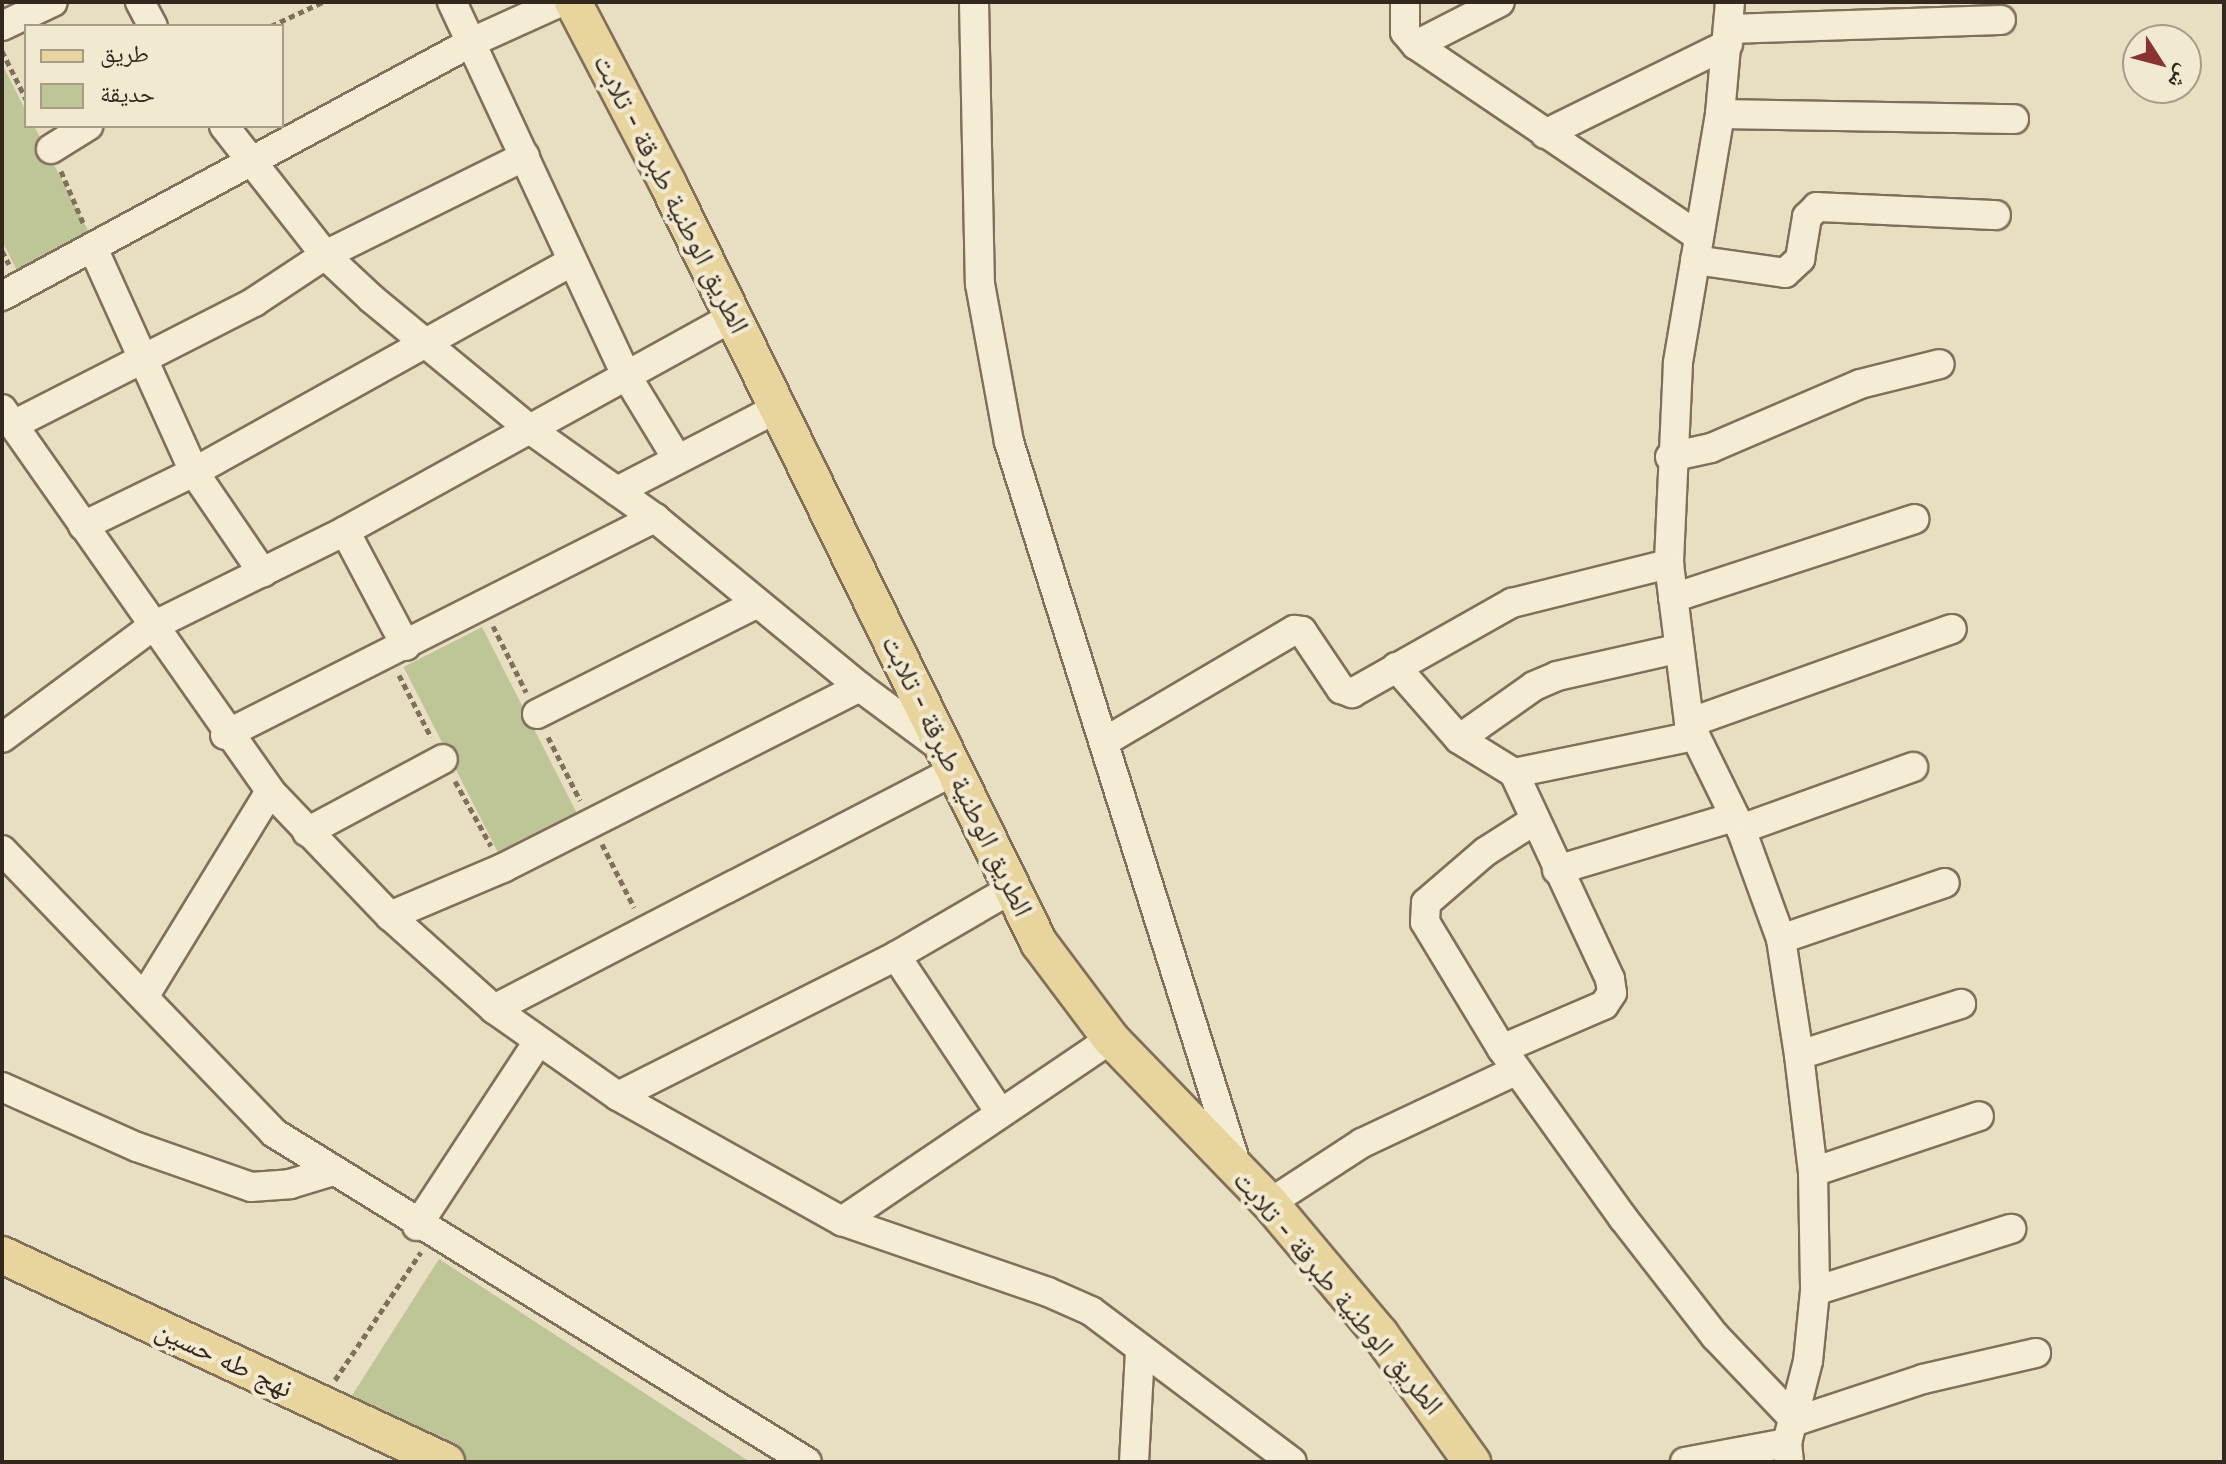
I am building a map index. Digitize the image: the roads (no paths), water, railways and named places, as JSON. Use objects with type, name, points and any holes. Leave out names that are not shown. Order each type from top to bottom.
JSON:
[{"type":"main road","name":"الطريق الوطنية طبرقة - تلابت","points":[[573,2],[778,408],[1039,943],[1111,1039],[1270,1203],[1380,1334],[1472,1462]]},
{"type":"main road","name":"نهج طه حسين","points":[[2,1255],[446,1462]]},
{"type":"street","points":[[2,26],[53,2]]},
{"type":"street","points":[[140,2],[152,24]]},
{"type":"street","points":[[452,2],[626,375],[676,457]]},
{"type":"street","points":[[2,296],[472,42],[560,2]]},
{"type":"street","points":[[974,2],[980,284],[1009,442],[1239,1173]]},
{"type":"street","points":[[1405,2],[1405,32],[1416,45],[1545,134],[1696,248],[1785,273],[1800,259],[1807,217],[1817,207],[1996,215]]},
{"type":"street","points":[[1416,45],[1500,2]]},
{"type":"street","points":[[1545,134],[1729,25],[2001,20]]},
{"type":"street","points":[[1729,25],[1720,114],[1696,248],[1670,457],[1669,564],[1677,649],[1692,730],[1738,823],[1781,939],[1799,1055],[1813,1172],[1815,1291],[1791,1442]]},
{"type":"street","points":[[1720,114],[2014,119]]},
{"type":"street","points":[[51,149],[85,128]]},
{"type":"street","points":[[226,128],[325,255],[531,430],[655,518],[948,759],[646,929],[494,1009]]},
{"type":"street","points":[[525,156],[325,255],[254,302],[141,359],[8,417],[225,735],[270,791],[390,916],[494,1009],[537,1043],[618,1096],[842,1221],[1048,1292],[1091,1311],[1292,1462]]},
{"type":"street","points":[[93,248],[194,472],[263,573]]},
{"type":"street","points":[[83,526],[194,472],[428,344],[491,302],[571,262]]},
{"type":"street","points":[[2,738],[153,626],[345,531],[732,317]]},
{"type":"street","points":[[1670,457],[1711,448],[1860,384],[1940,364]]},
{"type":"street","points":[[617,491],[676,457],[778,408]]},
{"type":"street","points":[[225,735],[655,518]]},
{"type":"street","points":[[1673,598],[1914,519]]},
{"type":"street","points":[[345,531],[406,646]]},
{"type":"street","points":[[1104,742],[1294,630],[1302,631],[1346,693],[1512,603],[1669,564]]},
{"type":"street","points":[[537,714],[756,604]]},
{"type":"street","points":[[1514,773],[1692,730],[1952,629]]},
{"type":"street","points":[[1459,739],[1534,686],[1677,649]]},
{"type":"street","points":[[1270,1203],[1362,1143],[1604,1005],[1612,993],[1514,773],[1459,739],[1396,667]]},
{"type":"street","points":[[390,916],[591,823],[860,687]]},
{"type":"street","points":[[307,832],[443,759]]},
{"type":"street","points":[[1557,870],[1738,823],[1913,767]]},
{"type":"street","points":[[144,997],[270,791]]},
{"type":"street","points":[[1535,820],[1485,852],[1422,911],[1509,1059],[1791,1442]]},
{"type":"street","points":[[2,850],[274,1133],[425,1230],[807,1462]]},
{"type":"street","points":[[1781,939],[1945,883]]},
{"type":"street","points":[[618,1096],[896,956],[1013,888]]},
{"type":"street","points":[[896,956],[999,1111]]},
{"type":"street","points":[[1799,1055],[1961,1004]]},
{"type":"street","points":[[842,1221],[999,1111],[1111,1039]]},
{"type":"street","points":[[425,1230],[537,1043]]},
{"type":"street","points":[[2,1087],[137,1147],[251,1187],[333,1171]]},
{"type":"street","points":[[1813,1172],[1979,1116]]},
{"type":"street","points":[[1815,1291],[2011,1229]]},
{"type":"street","points":[[1134,1462],[1140,1350]]},
{"type":"street","points":[[1685,1462],[1791,1442],[1923,1379],[2036,1353]]}]
